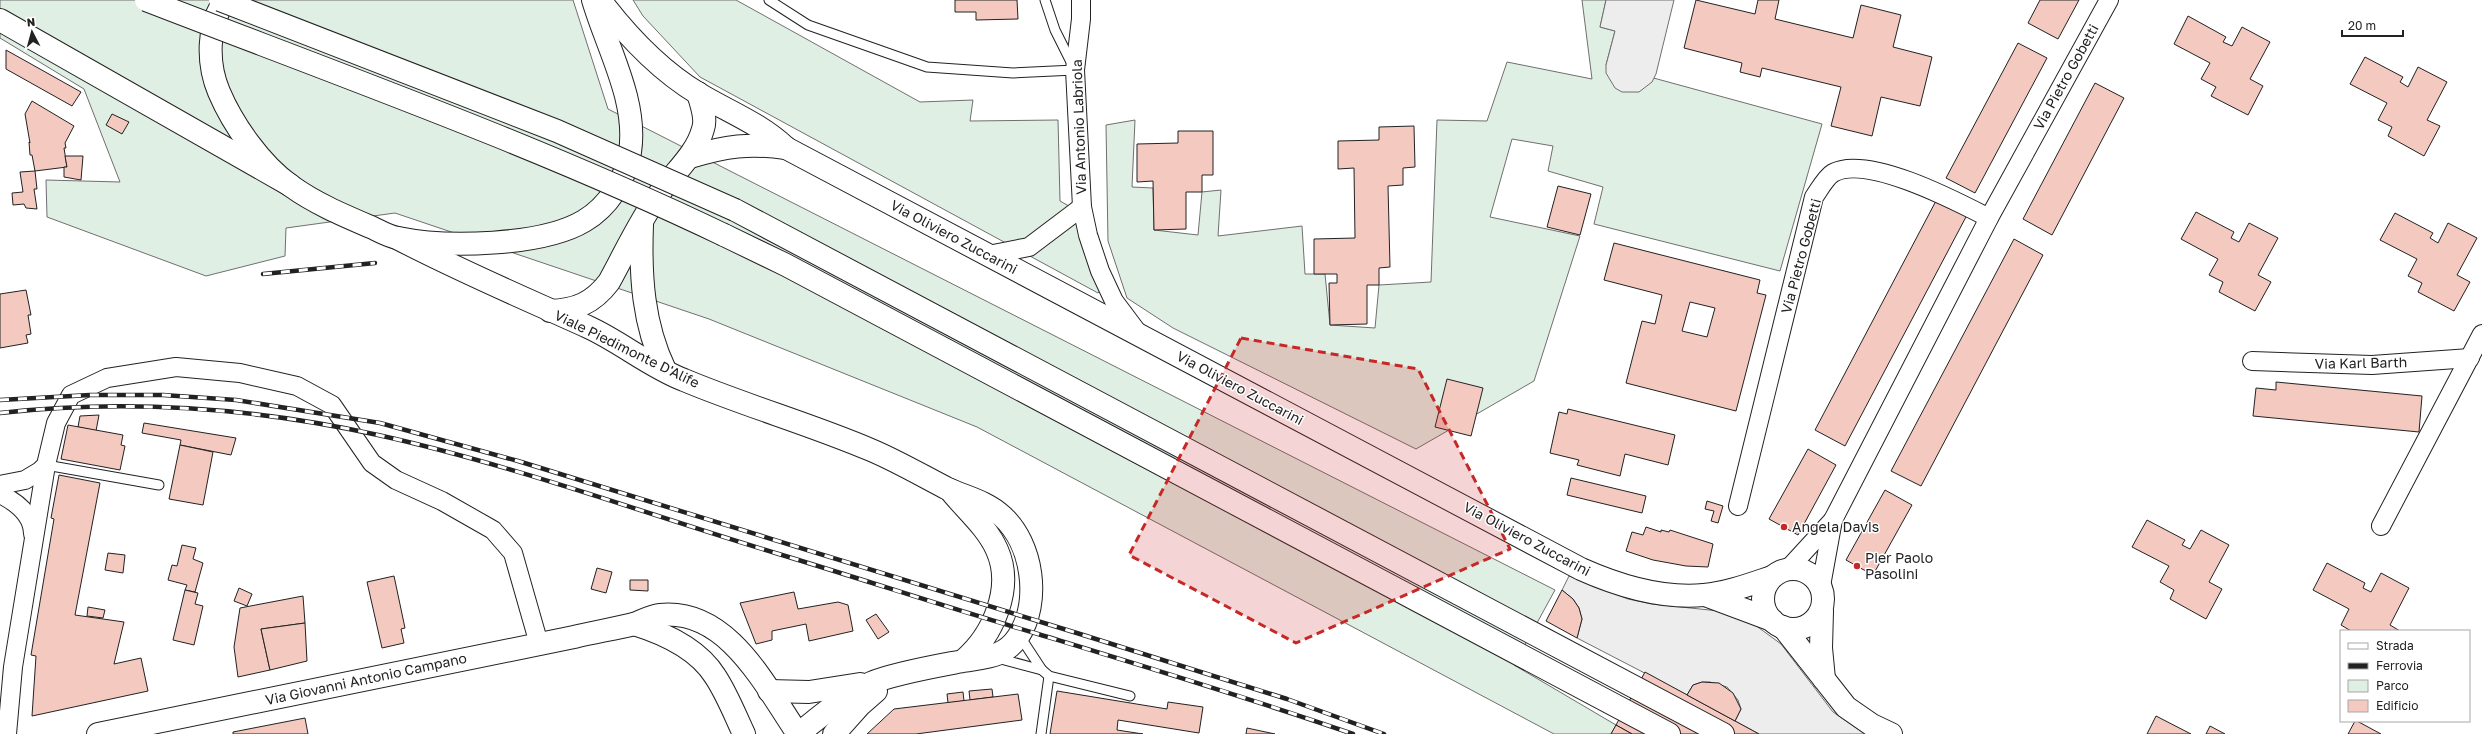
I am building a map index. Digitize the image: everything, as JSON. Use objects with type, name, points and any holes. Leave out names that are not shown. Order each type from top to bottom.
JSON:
[{"type":"main road","points":[[146,0],[553,159],[636,193],[724,235],[786,265],[1669,734]]},
{"type":"main road","points":[[220,0],[557,131],[735,210],[1723,734]]},
{"type":"main road","points":[[225,0],[218,9],[211,42],[212,75],[228,112],[254,149],[290,185]]},
{"type":"main road","points":[[0,20],[340,214],[397,238],[447,243],[518,240],[557,232],[584,221],[610,200],[623,174],[630,153],[632,126],[623,88],[602,31],[594,0]]},
{"type":"main road","name":"Via Oliviero Zuccarini","points":[[600,0],[624,30],[647,55],[698,93],[770,132],[786,148],[1580,568],[1644,591],[1705,596],[1777,624],[1802,628],[1810,624],[1822,611]]},
{"type":"main road","points":[[550,311],[569,310],[586,304],[600,294],[615,271],[642,220],[676,170],[690,157],[704,127],[704,119],[698,93]]},
{"type":"main road","name":"Via Oliviero Zuccarini","points":[[690,157],[735,145],[758,144],[786,148]]},
{"type":"main road","points":[[642,220],[641,259],[645,303],[654,346],[665,370]]},
{"type":"main road","name":"Viale Piedimonte D'Alife","points":[[397,238],[450,266],[550,311],[590,327],[682,380],[871,450],[949,489],[981,501],[1001,515],[1013,529],[1024,547],[1029,571],[1031,595],[1026,621],[1019,635],[1005,651],[993,657],[964,660],[883,680],[843,700],[798,734]]},
{"type":"main road","name":"Viale Piedimonte D'Alife","points":[[949,489],[986,532],[998,550],[1002,574],[1002,592],[996,616],[979,648],[964,660]]},
{"type":"main road","name":"Via Oliviero Zuccarini","points":[[1705,596],[1780,573],[1808,571],[1821,586]]},
{"type":"main road","points":[[1780,573],[1763,593],[1765,608],[1846,707],[1872,725],[1891,734]]},
{"type":"main road","points":[[1821,586],[1824,594],[1821,648],[1824,679]]},
{"type":"main road","name":"Via Giovanni Antonio Campano","points":[[98,734],[634,624],[658,615],[679,614],[708,625],[727,639],[745,657],[798,734]]},
{"type":"main road","points":[[634,624],[679,643],[704,663],[715,676],[744,734]]},
{"type":"main road","points":[[769,691],[809,692],[883,680]]},
{"type":"main road","name":"Viale Piedimonte D'Alife","points":[[834,734],[883,680]]},
{"type":"main road","points":[[782,734],[798,734]]},
{"type":"street","name":"Via Antonio Labriola","points":[[1081,0],[1081,19],[1075,70],[1082,207],[1088,235],[1100,271],[1114,301],[1138,333]]},
{"type":"street","name":"Via Pietro Gobetti","points":[[1821,586],[1833,520],[1989,218],[2109,0]]},
{"type":"street","name":"Via Pietro Gobetti","points":[[1738,506],[1814,197],[1832,173],[1855,167],[1929,188],[1989,218]]},
{"type":"street","name":"Via Antonio Labriola","points":[[988,255],[1029,247],[1082,207]]},
{"type":"street","points":[[2381,526],[2482,334]]},
{"type":"street","name":"Via Karl Barth","points":[[2252,361],[2372,365],[2470,358]]},
{"type":"street","points":[[7,734],[13,667],[46,464],[56,423],[71,396],[107,378],[176,367],[240,373],[297,386],[332,405],[372,463],[396,480],[442,501],[493,530],[513,553],[539,644]]},
{"type":"street","points":[[0,485],[25,480],[40,471],[46,464]]},
{"type":"street","points":[[0,494],[17,503],[28,517],[33,531],[33,544]]},
{"type":"street","name":"Via Pietro Gobetti","points":[[1780,573],[1833,520]]},
{"type":"lane","points":[[769,0],[808,25],[927,67],[1013,73],[1075,70],[1055,30],[1045,0]]},
{"type":"lane","points":[[46,464],[159,486]]},
{"type":"lane","points":[[1019,635],[1045,673],[1041,734]]},
{"type":"lane","points":[[993,657],[1130,696]]},
{"type":"highlighted area","points":[[1241,338],[1418,369],[1510,549],[1296,643],[1129,555]]},
{"type":"green space","points":[[0,0],[573,0],[608,109],[1555,590],[1514,665],[1616,725],[1611,734],[1554,734],[977,427],[709,319],[395,213],[286,228],[285,256],[206,276],[47,217],[46,180],[120,182],[84,89],[0,38]]},
{"type":"green space","points":[[633,0],[736,0],[920,102],[973,100],[970,121],[1058,120],[1060,201],[1083,214],[1106,284],[1098,293],[700,77],[643,16]]},
{"type":"green space","points":[[1582,0],[1606,0],[1600,27],[1615,31],[1606,65],[1822,124],[1780,271],[1594,224],[1603,187],[1548,171],[1553,146],[1512,139],[1490,217],[1580,236],[1534,381],[1416,449],[1173,328],[1127,298],[1108,241],[1106,125],[1135,120],[1132,187],[1153,188],[1154,230],[1198,235],[1202,192],[1221,190],[1218,236],[1302,226],[1305,274],[1325,274],[1330,325],[1375,328],[1379,285],[1431,282],[1437,120],[1487,121],[1507,62],[1592,79]]},
{"type":"shaded area","points":[[1606,0],[1674,0],[1656,74],[1652,82],[1639,92],[1622,92],[1615,88],[1606,73],[1606,65],[1615,31],[1600,27]]},
{"type":"shaded area","points":[[1569,576],[1628,599],[1652,604],[1719,611],[1751,622],[1781,644],[1833,712],[1865,734],[1759,734],[1735,721],[1741,709],[1738,700],[1727,687],[1710,682],[1702,682],[1693,685],[1687,695],[1577,638],[1582,619],[1579,608],[1573,599],[1562,590]]},
{"type":"building","points":[[955,0],[1017,0],[1018,19],[976,20],[976,12],[955,12]]},
{"type":"building","points":[[1696,0],[1755,14],[1758,0],[1779,0],[1775,19],[1853,38],[1861,5],[1901,15],[1893,47],[1932,57],[1920,106],[1881,97],[1872,136],[1831,126],[1841,87],[1762,68],[1760,77],[1740,72],[1742,63],[1684,48]]},
{"type":"building","points":[[2040,0],[2079,0],[2058,39],[2028,23]]},
{"type":"building","points":[[2188,16],[2226,37],[2223,42],[2232,46],[2242,27],[2270,42],[2250,79],[2263,86],[2248,115],[2211,96],[2216,87],[2201,79],[2210,63],[2174,44]]},
{"type":"building","points":[[2018,43],[2047,58],[1975,193],[1946,178]]},
{"type":"building","points":[[6,50],[81,92],[72,106],[6,69]]},
{"type":"building","points":[[2365,57],[2403,77],[2400,82],[2408,87],[2418,67],[2447,82],[2427,120],[2440,126],[2424,156],[2388,136],[2392,127],[2378,120],[2387,103],[2350,84]]},
{"type":"building","points":[[2095,83],[2124,98],[2052,235],[2023,219]]},
{"type":"building","points":[[32,101],[74,126],[65,143],[66,148],[64,148],[67,167],[35,171],[32,155],[30,155],[29,142],[30,143],[25,114]]},
{"type":"building","points":[[112,114],[129,122],[122,134],[106,125]]},
{"type":"building","points":[[1414,126],[1415,167],[1403,168],[1403,185],[1388,186],[1390,267],[1379,268],[1379,285],[1367,285],[1367,324],[1330,325],[1329,283],[1337,283],[1337,274],[1314,274],[1314,239],[1355,238],[1354,168],[1338,169],[1338,141],[1379,140],[1379,127]]},
{"type":"building","points":[[1178,131],[1213,131],[1213,175],[1202,175],[1202,192],[1186,192],[1186,229],[1154,230],[1153,181],[1137,182],[1137,144],[1178,143]]},
{"type":"building","points":[[65,156],[83,156],[81,180],[64,177],[64,167],[67,167]]},
{"type":"building","points":[[35,171],[37,189],[34,189],[37,209],[26,208],[24,204],[13,205],[12,193],[23,192],[20,172]]},
{"type":"building","points":[[1558,186],[1591,194],[1580,235],[1547,227]]},
{"type":"building","points":[[1937,199],[1967,215],[1845,446],[1815,430]]},
{"type":"building","points":[[2196,212],[2234,232],[2231,238],[2239,242],[2249,223],[2278,238],[2258,275],[2271,282],[2255,311],[2219,292],[2223,282],[2209,275],[2218,259],[2181,239]]},
{"type":"building","points":[[2395,213],[2433,233],[2430,238],[2438,243],[2448,223],[2477,238],[2457,275],[2470,282],[2454,311],[2418,292],[2422,283],[2408,276],[2417,259],[2380,240]]},
{"type":"building","points":[[2014,239],[2043,255],[1921,486],[1891,471]]},
{"type":"building","points":[[1614,243],[1760,280],[1757,293],[1766,295],[1736,411],[1626,383],[1642,321],[1655,324],[1662,295],[1604,280]],"holes":[[[1690,302],[1715,308],[1707,337],[1682,331]]]},
{"type":"building","points":[[26,290],[31,315],[28,315],[31,334],[26,335],[28,343],[0,348],[0,294]]},
{"type":"building","points":[[1447,379],[1483,388],[1471,436],[1435,427]]},
{"type":"building","points":[[2276,382],[2422,396],[2419,432],[2253,416],[2256,388],[2276,390]]},
{"type":"building","points":[[1568,409],[1675,435],[1668,465],[1625,454],[1620,476],[1577,465],[1579,460],[1550,453],[1559,412],[1567,414]]},
{"type":"building","points":[[99,415],[96,431],[78,427],[80,416]]},
{"type":"building","points":[[144,423],[236,438],[231,455],[180,445],[181,440],[142,433]]},
{"type":"building","points":[[68,425],[123,435],[121,445],[125,446],[120,470],[61,459]]},
{"type":"building","points":[[180,445],[213,452],[203,505],[169,499]]},
{"type":"building","points":[[1808,449],[1836,465],[1798,535],[1769,519]]},
{"type":"building","points":[[59,475],[100,483],[75,615],[124,622],[114,664],[141,658],[148,691],[32,716],[36,656],[31,655],[54,519],[51,518]]},
{"type":"building","points":[[1571,478],[1646,496],[1642,513],[1567,495]]},
{"type":"building","points":[[1885,490],[1912,505],[1873,575],[1846,560]]},
{"type":"building","points":[[1707,501],[1723,506],[1718,523],[1711,521],[1714,511],[1705,509]]},
{"type":"building","points":[[2147,520],[2185,540],[2182,545],[2190,549],[2201,530],[2229,545],[2209,582],[2222,589],[2206,619],[2170,599],[2174,590],[2160,582],[2169,566],[2132,547]]},
{"type":"building","points":[[1646,527],[1661,532],[1661,530],[1669,532],[1670,530],[1713,544],[1708,567],[1686,566],[1653,560],[1626,551],[1632,532],[1643,535]]},
{"type":"building","points":[[182,545],[196,548],[193,559],[203,563],[195,592],[185,590],[187,585],[168,580],[172,565],[177,566]]},
{"type":"building","points":[[108,553],[125,555],[123,573],[105,570]]},
{"type":"building","points":[[2327,563],[2365,583],[2363,588],[2371,592],[2381,573],[2409,588],[2390,625],[2398,630],[2349,630],[2341,625],[2349,609],[2313,590]]},
{"type":"building","points":[[597,568],[612,572],[606,593],[591,589]]},
{"type":"building","points":[[394,576],[405,628],[401,629],[404,643],[382,648],[367,582]]},
{"type":"building","points":[[630,580],[648,580],[648,591],[630,590]]},
{"type":"building","points":[[239,588],[252,594],[247,606],[234,601]]},
{"type":"building","points":[[185,590],[198,593],[195,604],[203,606],[194,645],[173,640]]},
{"type":"building","points":[[1562,590],[1573,599],[1579,608],[1582,619],[1577,638],[1546,621]]},
{"type":"building","points":[[794,592],[798,609],[838,602],[848,605],[853,631],[809,641],[806,624],[772,631],[772,640],[756,644],[740,603]]},
{"type":"building","points":[[303,596],[305,623],[261,629],[270,670],[238,677],[234,647],[240,608]]},
{"type":"building","points":[[88,607],[105,610],[103,618],[87,616]]},
{"type":"building","points":[[876,614],[889,632],[878,639],[866,620]]},
{"type":"building","points":[[305,623],[307,661],[270,670],[261,629]]},
{"type":"building","points":[[1645,672],[1759,734],[1632,734],[1616,725]]},
{"type":"building","points":[[1702,682],[1719,683],[1733,693],[1741,709],[1735,721],[1687,695],[1693,685]]},
{"type":"building","points":[[992,689],[993,697],[970,700],[969,691]]},
{"type":"building","points":[[1057,691],[1167,709],[1168,702],[1203,707],[1199,733],[1118,720],[1117,730],[1143,734],[1050,734]]},
{"type":"building","points":[[963,692],[964,701],[948,703],[947,694]]},
{"type":"building","points":[[1018,694],[1022,720],[916,734],[867,734],[894,709]]},
{"type":"building","points":[[2156,716],[2191,734],[2147,734]]},
{"type":"building","points":[[305,718],[308,734],[233,734],[233,732]]},
{"type":"building","points":[[2354,722],[2359,722],[2381,734],[2348,734]]},
{"type":"building","points":[[1616,725],[1632,734],[1611,734]]},
{"type":"building","points":[[2210,726],[2225,734],[2206,734]]},
{"type":"building","points":[[1247,728],[1275,734],[1246,734]]},
{"type":"railway","points":[[263,274],[375,263]]},
{"type":"railway","points":[[0,400],[90,395],[163,395],[236,400],[380,423],[518,461],[1080,634],[1287,699],[1384,734]]},
{"type":"railway","points":[[0,413],[94,407],[142,407],[237,412],[332,426],[429,447],[581,491],[732,540],[1196,682],[1353,734]]},
{"type":"place","name":"Angela Davis","points":[[1784,527]]},
{"type":"place","name":"Pier Paolo Pasolini","points":[[1857,566]]}]
